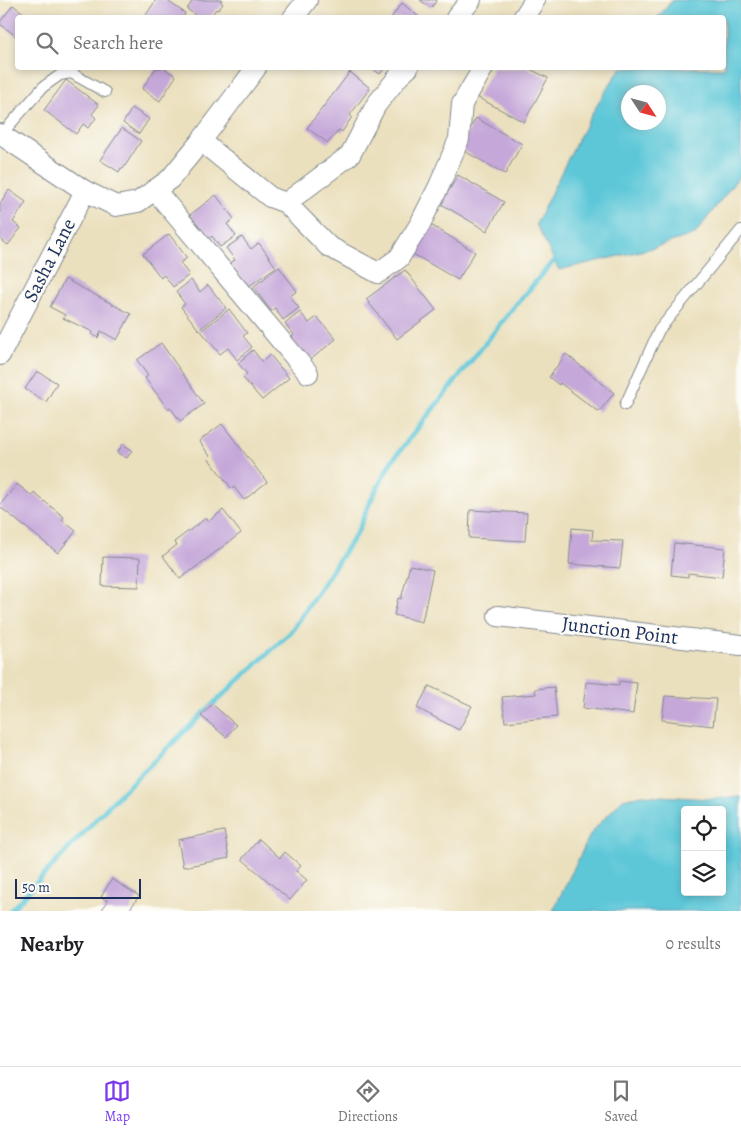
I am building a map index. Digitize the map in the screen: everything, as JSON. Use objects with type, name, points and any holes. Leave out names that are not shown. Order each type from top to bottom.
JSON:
[{"type":"street","points":[[296,15],[307,0]]},
{"type":"street","points":[[458,15],[471,0]]},
{"type":"street","points":[[525,15],[535,0]]},
{"type":"street","points":[[1,134],[85,191],[116,206],[138,202],[170,179],[254,70]]},
{"type":"street","points":[[286,203],[350,156],[376,105],[406,70]]},
{"type":"street","points":[[201,141],[270,197],[286,203],[328,246],[378,274],[399,258],[420,224],[459,139],[462,104],[482,70]]},
{"type":"street","points":[[155,190],[308,373]]},
{"type":"street","name":"Sasha Lane","points":[[0,355],[85,191]]},
{"type":"street","name":"Junction Point","points":[[498,616],[741,645]]},
{"type":"lane","points":[[1,134],[43,87],[60,75],[71,73],[105,92]]},
{"type":"lane","points":[[625,405],[659,330],[741,230]]},
{"type":"water","points":[[673,0],[741,0],[741,174],[695,234],[653,248],[559,270],[536,224],[565,164],[597,105],[620,70],[726,70],[726,15],[660,15]]},
{"type":"water","points":[[642,795],[711,799],[741,797],[741,911],[553,911],[591,833],[623,799]]},
{"type":"building","points":[[156,0],[166,0],[185,13],[184,15],[146,15]]},
{"type":"building","points":[[193,0],[222,0],[223,4],[212,15],[195,15],[187,9]]},
{"type":"building","points":[[420,0],[437,0],[431,8]]},
{"type":"building","points":[[402,3],[416,15],[393,15]]},
{"type":"building","points":[[13,5],[26,15],[15,15],[15,35],[0,22]]},
{"type":"building","points":[[155,70],[167,70],[176,76],[160,101],[142,89]]},
{"type":"building","points":[[374,70],[383,70],[380,74]]},
{"type":"building","points":[[492,70],[532,70],[548,78],[524,122],[477,97]]},
{"type":"building","points":[[350,72],[370,88],[350,115],[352,117],[342,132],[339,130],[328,143],[307,128]]},
{"type":"building","points":[[66,80],[99,105],[92,114],[96,118],[88,128],[83,124],[76,134],[44,110]]},
{"type":"building","points":[[132,108],[149,119],[139,134],[123,123]]},
{"type":"building","points":[[476,118],[522,144],[505,174],[459,148]]},
{"type":"building","points":[[122,128],[141,141],[123,169],[121,168],[119,172],[100,160]]},
{"type":"building","points":[[458,175],[504,202],[487,231],[441,204]]},
{"type":"building","points":[[9,190],[26,202],[13,222],[21,228],[8,245],[0,239],[0,203]]},
{"type":"building","points":[[216,195],[234,219],[227,224],[236,236],[220,247],[212,236],[209,239],[190,215]]},
{"type":"building","points":[[431,225],[475,252],[458,280],[413,254]]},
{"type":"building","points":[[169,234],[187,258],[180,263],[189,275],[173,287],[164,275],[161,278],[143,254]]},
{"type":"building","points":[[242,237],[251,249],[259,243],[276,267],[248,287],[230,263],[235,260],[226,248]]},
{"type":"building","points":[[279,267],[297,291],[290,296],[299,308],[283,320],[275,308],[271,311],[253,287]]},
{"type":"building","points":[[405,270],[436,310],[397,339],[366,299]]},
{"type":"building","points":[[65,279],[131,314],[117,340],[101,331],[98,338],[92,334],[93,332],[63,318],[65,315],[50,307]]},
{"type":"building","points":[[191,280],[200,292],[208,285],[226,308],[199,330],[181,307],[185,304],[176,292]]},
{"type":"building","points":[[229,309],[247,333],[243,336],[252,347],[237,360],[228,348],[220,354],[201,331]]},
{"type":"building","points":[[300,312],[309,323],[317,317],[336,339],[309,361],[290,339],[294,335],[285,324]]},
{"type":"building","points":[[161,343],[204,404],[180,421],[170,407],[168,409],[145,378],[148,376],[137,360]]},
{"type":"building","points":[[253,350],[262,362],[270,355],[289,378],[262,400],[243,378],[247,374],[238,363]]},
{"type":"building","points":[[566,354],[614,393],[599,412],[549,377]]},
{"type":"building","points":[[37,371],[57,383],[46,402],[25,389]]},
{"type":"building","points":[[222,424],[267,482],[244,500],[234,487],[232,489],[208,458],[210,456],[199,441]]},
{"type":"building","points":[[123,444],[132,450],[127,458],[117,453]]},
{"type":"building","points":[[17,484],[32,496],[34,493],[64,517],[62,520],[76,531],[58,553],[0,507]]},
{"type":"building","points":[[223,510],[241,533],[180,579],[163,556],[177,545],[174,542],[206,518],[209,521]]},
{"type":"building","points":[[470,510],[527,513],[525,541],[469,538]]},
{"type":"building","points":[[572,528],[593,530],[592,540],[623,541],[620,568],[569,564]]},
{"type":"building","points":[[674,543],[725,548],[722,577],[688,573],[688,577],[671,575]]},
{"type":"building","points":[[103,557],[140,558],[139,587],[102,586]]},
{"type":"building","points":[[410,565],[433,570],[422,622],[394,615],[398,598],[401,599]]},
{"type":"building","points":[[619,681],[637,683],[633,714],[583,708],[586,682],[619,685]]},
{"type":"building","points":[[429,686],[472,706],[459,730],[417,708]]},
{"type":"building","points":[[554,687],[557,717],[505,722],[502,697],[536,694],[535,689]]},
{"type":"building","points":[[665,696],[716,699],[713,726],[662,720]]},
{"type":"building","points":[[212,704],[236,725],[226,737],[201,716]]},
{"type":"building","points":[[224,831],[229,858],[183,867],[178,840]]},
{"type":"building","points":[[259,839],[280,858],[285,852],[301,866],[296,871],[307,880],[290,900],[242,859]]},
{"type":"building","points":[[112,879],[139,896],[130,909],[132,911],[101,911],[108,901],[101,897]]},
{"type":"waterway","points":[[10,911],[119,795],[291,632],[358,531],[369,504],[391,462],[518,302],[558,256]]}]
